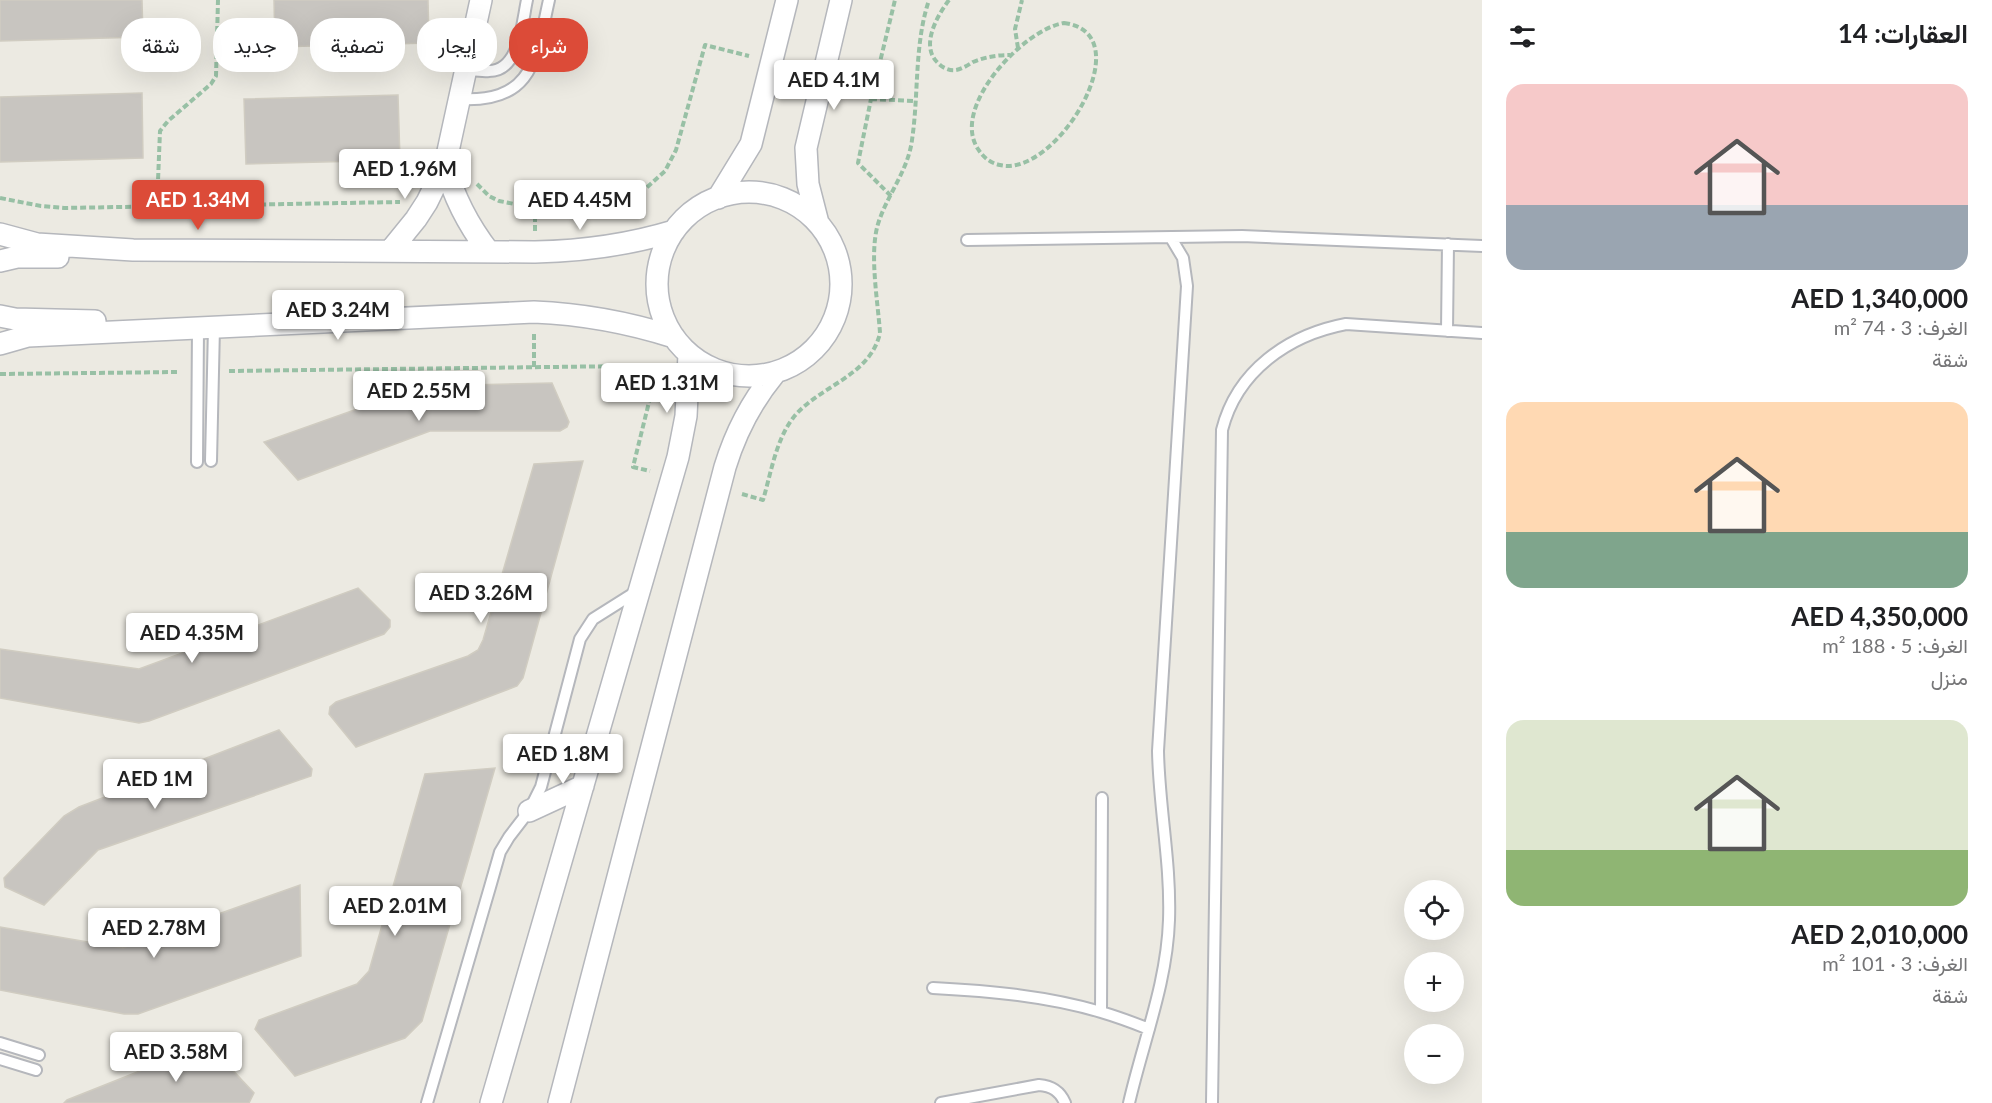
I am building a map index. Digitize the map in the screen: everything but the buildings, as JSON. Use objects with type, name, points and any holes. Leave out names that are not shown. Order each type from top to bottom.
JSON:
[{"type":"street","points":[[477,18],[481,0]]},
{"type":"street","points":[[718,198],[751,144],[787,0]]},
{"type":"street","points":[[819,223],[808,184],[806,148],[841,0]]},
{"type":"street","points":[[390,251],[422,211],[445,165],[464,72]]},
{"type":"street","points":[[445,165],[462,211],[489,252]]},
{"type":"street","points":[[739,193],[761,193],[783,198],[802,208],[819,223],[832,242],[840,264],[842,287],[838,310],[829,331],[815,349],[797,363],[776,373],[753,376],[730,374],[708,367],[689,354],[674,337],[660,308],[658,277],[660,261],[674,231],[686,218],[701,206],[718,198],[739,193]]},
{"type":"street","points":[[0,234],[37,244],[133,250],[535,252],[591,249],[647,239],[674,231]]},
{"type":"street","points":[[0,261],[17,257],[65,256],[94,248]]},
{"type":"street","points":[[0,344],[28,336],[534,312],[562,313],[619,321],[674,337]]},
{"type":"street","points":[[0,316],[15,319],[91,321],[125,331]]},
{"type":"street","points":[[491,1103],[672,477],[686,416],[689,354]]},
{"type":"street","points":[[559,1103],[725,467],[739,427],[755,398],[776,373]]},
{"type":"street","points":[[529,811],[583,786]]},
{"type":"lane","points":[[497,70],[512,59],[527,0]]},
{"type":"lane","points":[[458,99],[484,99],[520,82],[535,62],[549,0]]},
{"type":"lane","points":[[967,240],[1277,237],[1482,246]]},
{"type":"lane","points":[[1129,1103],[1162,976],[1169,921],[1170,885],[1160,802],[1158,751],[1187,286],[1183,258],[1171,238]]},
{"type":"lane","points":[[1447,331],[1448,244]]},
{"type":"lane","points":[[1212,1103],[1222,430],[1225,416],[1237,391],[1260,367],[1288,343],[1324,328],[1346,324],[1482,333]]},
{"type":"lane","points":[[206,327],[213,371],[211,461]]},
{"type":"lane","points":[[197,462],[198,372],[206,327]]},
{"type":"lane","points":[[427,1103],[494,870],[500,852],[529,811],[541,787],[580,639],[593,619],[639,590]]},
{"type":"lane","points":[[1101,1012],[1102,798]]},
{"type":"lane","points":[[933,988],[1018,995],[1101,1012],[1149,1029]]},
{"type":"lane","points":[[0,1043],[39,1055]]},
{"type":"lane","points":[[0,1059],[36,1070]]},
{"type":"lane","points":[[941,1103],[1039,1085],[1056,1090],[1065,1103]]},
{"type":"lane","points":[[1001,1103],[1004,1091]]},
{"type":"path","points":[[158,206],[160,131],[168,121],[211,84],[216,76],[218,0]]},
{"type":"path","points":[[891,196],[858,163],[895,0]]},
{"type":"path","points":[[720,489],[763,500],[785,430],[794,417],[804,406],[851,374],[873,353],[880,333],[875,242],[879,222],[907,160],[912,141],[921,32],[929,0]]},
{"type":"path","points":[[949,0],[938,16],[929,43],[931,54],[936,62],[945,69],[955,70],[986,57],[1010,55]]},
{"type":"path","points":[[1018,48],[1015,29],[1022,0]]},
{"type":"path","points":[[1064,23],[1083,28],[1090,35],[1097,53],[1092,81],[1075,117],[1049,146],[1034,158],[1012,166],[990,162],[975,145],[972,134],[976,107],[982,93],[994,73],[1010,55],[1054,24],[1064,23]]},
{"type":"path","points":[[921,32],[932,33]]},
{"type":"path","points":[[475,181],[489,196],[509,204],[619,201],[644,190],[665,171],[676,150],[705,45],[773,62]]},
{"type":"path","points":[[871,99],[915,101]]},
{"type":"path","points":[[0,198],[64,208],[387,203],[407,200]]},
{"type":"path","points":[[534,312],[534,367]]},
{"type":"path","points":[[213,371],[629,366],[644,373],[649,380],[651,394],[633,467],[672,477]]},
{"type":"path","points":[[0,374],[198,372]]}]
